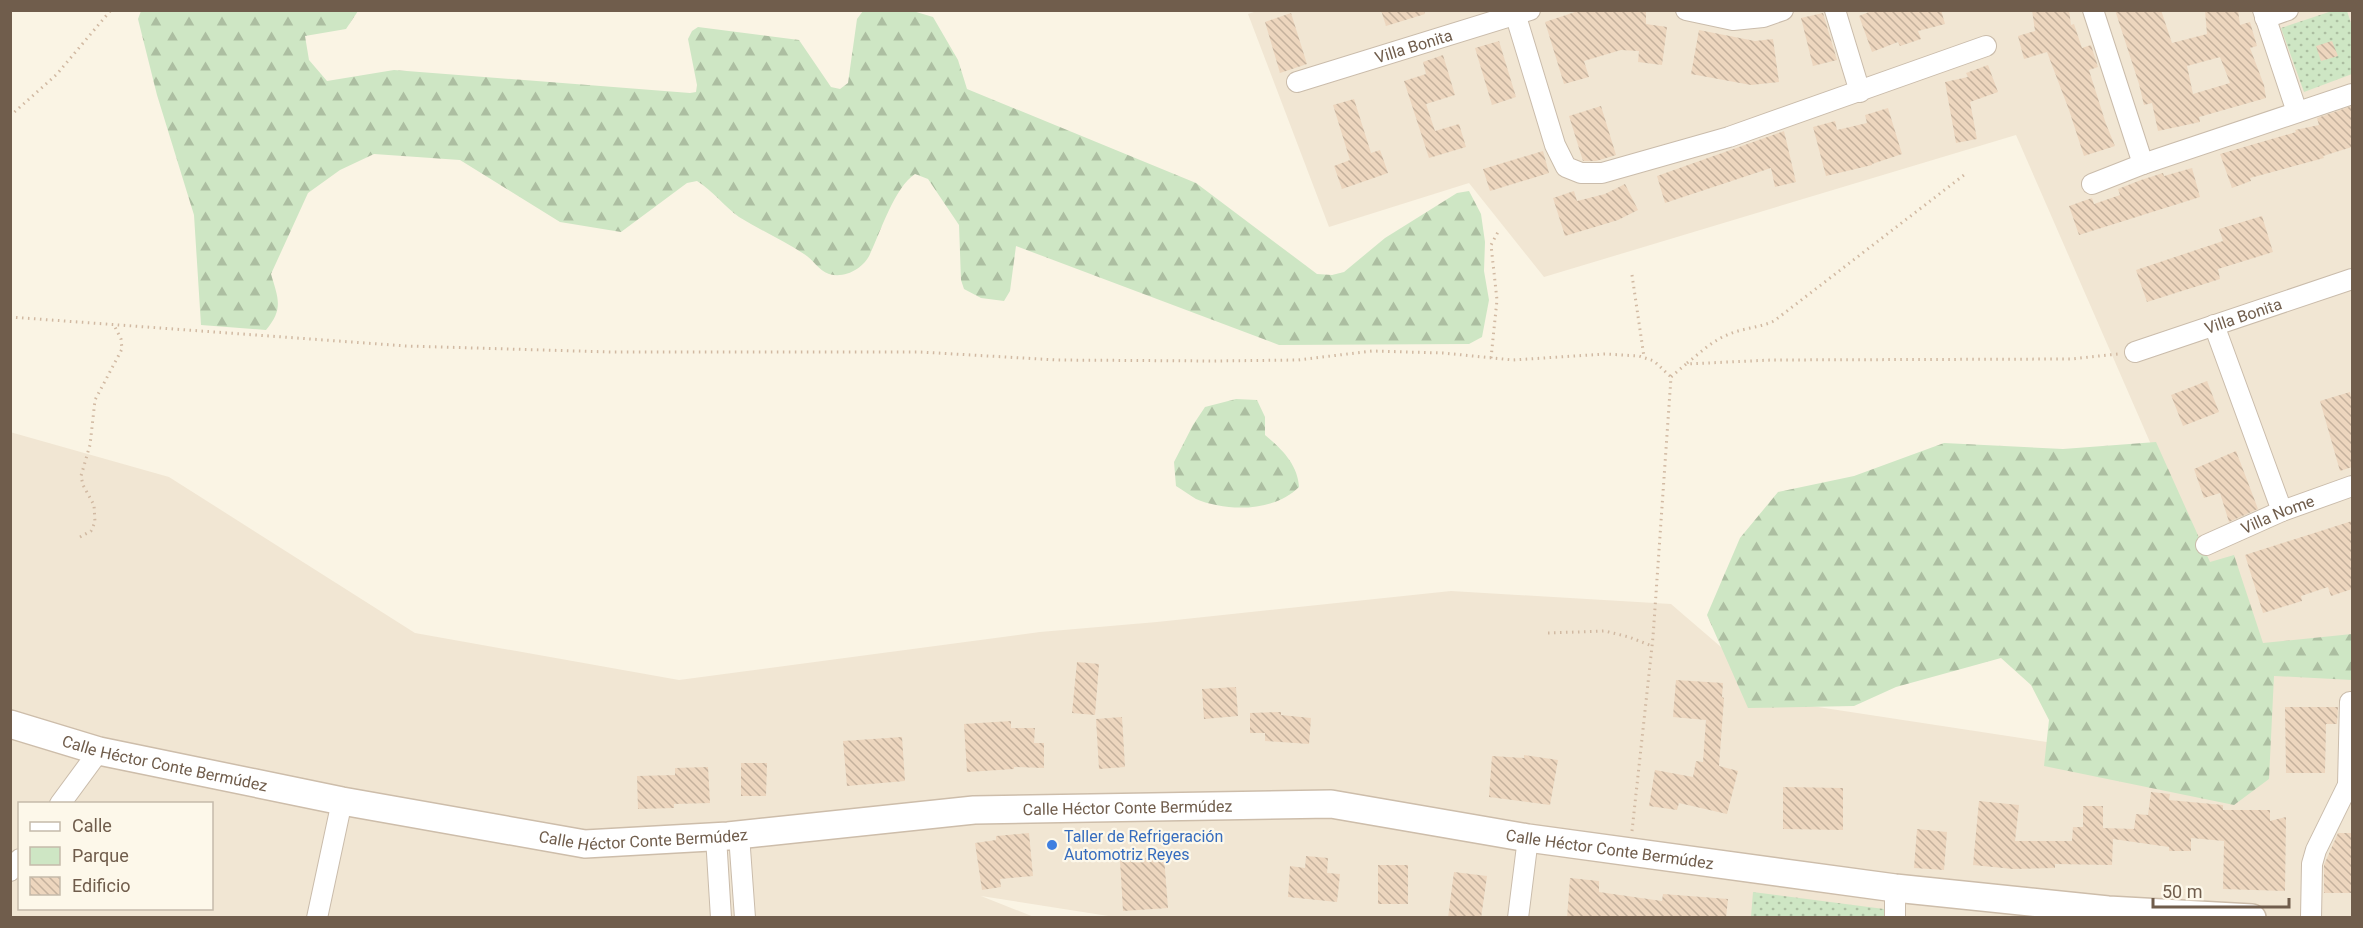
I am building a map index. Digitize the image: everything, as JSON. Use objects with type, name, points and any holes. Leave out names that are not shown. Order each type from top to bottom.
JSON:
[{"type":"street","points":[[1686,10],[1733,20],[1763,17],[1783,10]]},
{"type":"street","points":[[1835,10],[1860,92]]},
{"type":"street","points":[[2093,10],[2143,164]]},
{"type":"street","points":[[2288,10],[2264,14],[2297,112]]},
{"type":"street","points":[[1520,12],[1555,145],[1566,167],[1581,173],[1602,173],[1729,137],[1986,46]]},
{"type":"street","name":"Villa Bonita","points":[[1297,82],[1520,12]]},
{"type":"street","points":[[2092,184],[2143,164],[2352,94]]},
{"type":"street","name":"Villa Bonita","points":[[2135,352],[2352,279]]},
{"type":"street","points":[[2214,325],[2282,511]]},
{"type":"street","name":"Villa Nome","points":[[2206,546],[2282,511],[2352,486]]},
{"type":"street","points":[[2311,918],[2313,864],[2316,850],[2348,785],[2350,702]]},
{"type":"street","name":"Calle Héctor Conte Bermúdez","points":[[10,724],[99,751],[342,801],[585,844],[728,836],[974,810],[1331,804],[1528,837],[1895,888],[2108,910],[2252,918]]},
{"type":"street","points":[[61,802],[99,751]]},
{"type":"street","points":[[317,918],[342,801]]},
{"type":"street","points":[[722,918],[728,836]]},
{"type":"street","points":[[728,836],[744,918]]},
{"type":"street","points":[[1518,918],[1528,837]]},
{"type":"street","points":[[1895,888],[1896,918]]},
{"type":"path","points":[[10,116],[57,74],[111,10]]},
{"type":"path","points":[[1629,851],[1652,646],[1671,377],[1713,342],[1730,333],[1760,328],[1774,321],[1964,175]]},
{"type":"path","points":[[1491,358],[1497,300],[1491,245],[1498,232]]},
{"type":"path","points":[[1632,275],[1644,357]]},
{"type":"path","points":[[10,317],[406,346],[611,352],[920,352],[1057,360],[1213,362],[1298,360],[1372,351],[1443,353],[1513,360],[1605,354],[1644,357],[1654,361],[1671,377]]},
{"type":"path","points":[[80,537],[91,531],[95,522],[94,504],[82,485],[81,476],[90,445],[96,395],[122,349],[121,339],[114,325]]},
{"type":"path","points":[[1686,364],[1771,360],[2071,359],[2135,352]]},
{"type":"path","points":[[1548,633],[1605,631],[1652,646]]},
{"type":"shaded area","points":[[1260,10],[2352,11],[2352,917],[1121,918],[981,896],[1034,917],[11,917],[10,432],[169,477],[415,633],[679,680],[1040,632],[1451,591],[1671,604],[1785,702],[2177,762],[2211,582],[2016,135],[1544,277],[1469,183],[1329,227],[1248,14]]},
{"type":"green space","points":[[141,11],[358,11],[346,29],[305,36],[309,60],[327,81],[394,70],[690,93],[696,92],[697,85],[688,39],[692,31],[698,27],[799,40],[831,87],[840,89],[848,83],[857,19],[863,11],[913,11],[933,17],[958,60],[967,89],[1196,183],[1317,274],[1332,275],[1344,272],[1385,238],[1457,193],[1469,191],[1481,214],[1485,242],[1484,271],[1489,300],[1482,337],[1469,344],[1279,345],[1016,246],[1010,291],[1004,301],[981,298],[964,289],[961,280],[959,225],[928,179],[915,174],[894,199],[867,259],[859,268],[847,274],[835,275],[825,272],[804,254],[739,217],[697,181],[687,183],[621,232],[560,222],[460,160],[374,154],[340,170],[308,193],[271,274],[278,303],[272,323],[266,330],[201,325],[194,215],[157,95],[138,19]]},
{"type":"green space","points":[[2332,11],[2347,11],[2352,26],[2352,74],[2304,92],[2281,28]]},
{"type":"green space","points":[[1236,399],[1257,400],[1265,417],[1265,435],[1283,452],[1296,472],[1299,487],[1277,501],[1250,507],[1222,506],[1196,499],[1176,486],[1174,462],[1205,407]]},
{"type":"green space","points":[[2156,442],[2210,562],[2234,555],[2263,643],[2352,634],[2352,680],[2274,676],[2269,779],[2234,805],[2044,766],[2049,720],[2031,685],[2001,658],[1896,687],[1854,706],[1748,708],[1707,615],[1740,538],[1778,492],[1854,476],[1944,443],[2063,449]]},
{"type":"green space","points":[[1753,892],[1884,909],[1884,917],[1751,917]]},
{"type":"building","points":[[1381,10],[1424,10],[1425,14],[1386,26]]},
{"type":"building","points":[[1581,10],[1646,11],[1646,24],[1667,27],[1662,65],[1638,62],[1639,51],[1621,50],[1584,61],[1589,77],[1564,84],[1545,22]]},
{"type":"building","points":[[1874,10],[1941,10],[1945,24],[1918,31],[1921,39],[1900,46],[1898,42],[1872,52],[1859,16]]},
{"type":"building","points":[[2032,10],[2069,10],[2071,25],[2074,24],[2082,48],[2091,45],[2098,67],[2089,70],[2115,146],[2084,156],[2047,52],[2024,59],[2018,36],[2035,31]]},
{"type":"building","points":[[2115,10],[2161,10],[2172,43],[2207,34],[2205,10],[2238,10],[2240,25],[2250,22],[2257,46],[2250,48],[2264,85],[2266,98],[2199,117],[2200,122],[2158,131],[2152,103],[2144,105]],"holes":[[[2220,57],[2230,83],[2193,94],[2187,66]]]},
{"type":"building","points":[[1291,13],[1307,64],[1280,73],[1265,22]]},
{"type":"building","points":[[1823,13],[1837,60],[1813,66],[1801,18]]},
{"type":"building","points":[[1699,30],[1755,41],[1773,39],[1779,82],[1751,85],[1691,74]]},
{"type":"building","points":[[1499,41],[1516,97],[1492,105],[1475,48]]},
{"type":"building","points":[[2332,41],[2338,56],[2321,61],[2316,46]]},
{"type":"building","points":[[1443,55],[1455,95],[1426,104],[1435,131],[1459,124],[1466,147],[1429,158],[1404,81],[1426,74],[1423,62]]},
{"type":"building","points":[[1988,65],[1998,92],[1970,102],[1977,139],[1956,143],[1945,82],[1968,77],[1966,73]]},
{"type":"building","points":[[1354,99],[1371,153],[1380,150],[1388,173],[1342,189],[1334,166],[1350,160],[1333,105]]},
{"type":"building","points":[[1601,106],[1616,155],[1596,161],[1583,161],[1569,116]]},
{"type":"building","points":[[2352,106],[2352,147],[2323,156],[2324,158],[2250,178],[2251,181],[2232,188],[2220,154],[2296,132],[2295,130],[2319,125],[2317,118]]},
{"type":"building","points":[[1888,108],[1902,154],[1872,165],[1826,176],[1813,127],[1835,121],[1837,130],[1867,123],[1865,115]]},
{"type":"building","points":[[1784,131],[1796,182],[1775,187],[1771,168],[1665,203],[1657,176]]},
{"type":"building","points":[[1543,151],[1549,173],[1490,191],[1483,169]]},
{"type":"building","points":[[2192,168],[2200,197],[2079,235],[2069,206],[2092,198],[2094,204],[2120,195],[2118,189],[2141,180]]},
{"type":"building","points":[[1625,184],[1638,210],[1618,220],[1565,236],[1553,198],[1574,191],[1577,201],[1605,194]]},
{"type":"building","points":[[2262,216],[2273,252],[2218,269],[2220,279],[2147,302],[2136,270],[2223,241],[2219,229]]},
{"type":"building","points":[[2207,381],[2219,412],[2183,426],[2171,395]]},
{"type":"building","points":[[2350,392],[2352,467],[2340,471],[2320,401]]},
{"type":"building","points":[[2236,451],[2258,509],[2229,522],[2220,493],[2204,498],[2194,469]]},
{"type":"building","points":[[2352,521],[2352,589],[2331,596],[2328,587],[2301,596],[2302,601],[2263,613],[2245,555]]},
{"type":"building","points":[[1077,662],[1099,664],[1095,715],[1072,713]]},
{"type":"building","points":[[1676,680],[1723,683],[1719,766],[1738,771],[1727,814],[1679,803],[1677,810],[1649,806],[1655,770],[1693,777],[1696,761],[1703,762],[1706,720],[1673,717]]},
{"type":"building","points":[[1236,687],[1238,716],[1204,719],[1202,689]]},
{"type":"building","points":[[2285,707],[2338,707],[2337,724],[2326,724],[2325,773],[2286,773]]},
{"type":"building","points":[[1281,712],[1281,715],[1311,718],[1309,744],[1265,741],[1265,733],[1250,733],[1250,713]]},
{"type":"building","points":[[1122,717],[1125,767],[1099,769],[1096,719]]},
{"type":"building","points":[[1011,721],[1011,728],[1035,728],[1034,743],[1044,743],[1044,768],[1014,767],[1014,769],[967,772],[964,724]]},
{"type":"building","points":[[902,737],[905,781],[847,786],[843,741]]},
{"type":"building","points":[[1524,755],[1558,760],[1550,805],[1489,797],[1492,756],[1524,758]]},
{"type":"building","points":[[741,763],[767,763],[766,796],[741,796]]},
{"type":"building","points":[[708,767],[710,803],[674,804],[674,808],[638,809],[637,776],[675,775],[675,768]]},
{"type":"building","points":[[1783,787],[1843,788],[1843,830],[1783,829]]},
{"type":"building","points":[[2151,792],[2170,794],[2169,800],[2223,805],[2223,810],[2270,810],[2270,821],[2286,817],[2285,891],[2223,889],[2224,841],[2191,838],[2191,851],[2169,851],[2169,847],[2113,839],[2112,865],[2055,864],[2055,868],[2013,869],[1973,865],[1979,801],[2019,805],[2015,841],[2072,841],[2073,827],[2083,827],[2083,806],[2103,806],[2103,828],[2134,829],[2136,814],[2148,815]]},
{"type":"building","points":[[1917,829],[1947,832],[1944,870],[1914,868]]},
{"type":"building","points":[[1029,833],[1033,876],[1000,879],[1001,887],[982,890],[975,843],[996,840],[996,836]]},
{"type":"building","points":[[2338,833],[2352,833],[2352,893],[2324,893],[2324,865]]},
{"type":"building","points":[[1306,856],[1328,858],[1327,873],[1340,874],[1337,902],[1288,897],[1290,866],[1305,868]]},
{"type":"building","points":[[1164,857],[1168,908],[1123,911],[1120,860]]},
{"type":"building","points":[[1378,865],[1408,865],[1408,904],[1378,904]]},
{"type":"building","points":[[1454,872],[1487,876],[1481,918],[1448,918]]},
{"type":"building","points":[[1570,878],[1599,881],[1599,892],[1662,901],[1663,894],[1728,899],[1726,918],[1567,918]]},
{"type":"place","name":"Taller de Refrigeración Automotriz Reyes","points":[[1052,845]]}]
